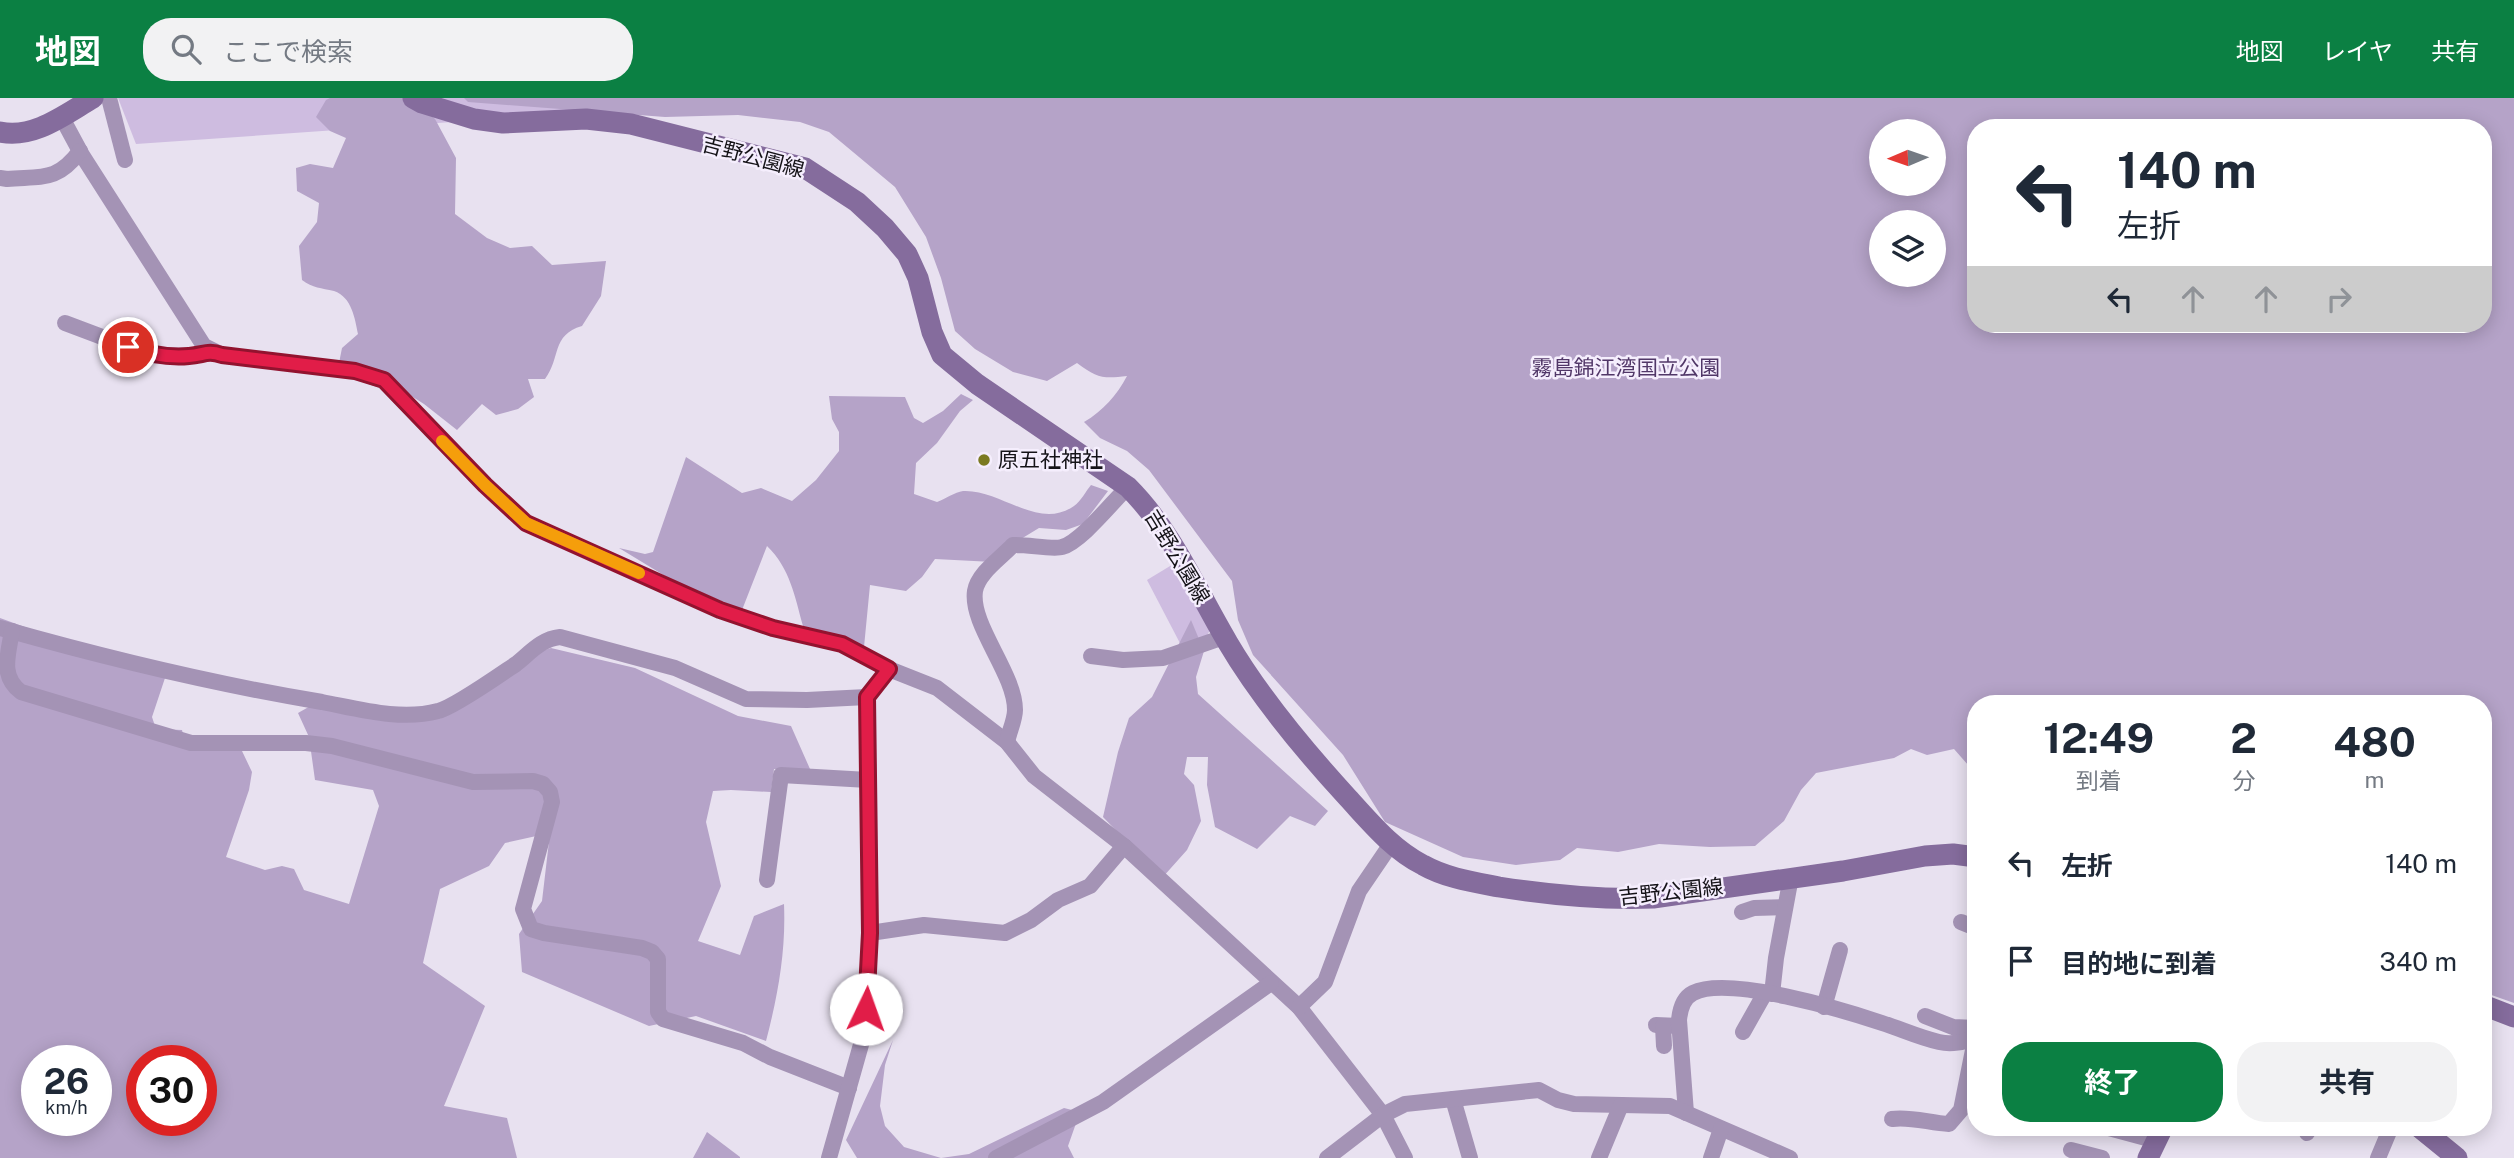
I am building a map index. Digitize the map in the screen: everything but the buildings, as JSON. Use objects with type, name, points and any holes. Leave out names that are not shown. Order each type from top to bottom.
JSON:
[{"type":"main road","points":[[0,132],[16,135],[31,133],[93,98]]},
{"type":"main road","name":"吉野公園線","points":[[413,98],[448,113],[484,121],[503,123],[586,120],[631,124],[805,168],[857,202],[886,228],[907,254],[918,278],[932,332],[942,355],[977,384],[1128,486],[1145,504],[1170,539],[1243,669],[1282,721],[1391,844],[1425,867],[1455,878],[1532,892],[1601,899],[1653,898],[1843,871],[1925,856],[1967,856]]},
{"type":"main road","points":[[2492,1008],[2514,1017]]},
{"type":"main road","points":[[2430,1136],[2457,1158]]},
{"type":"street","points":[[109,98],[125,160]]},
{"type":"street","points":[[61,116],[80,151],[204,345],[211,351],[222,355],[355,371],[384,380],[485,485],[526,523],[720,610],[773,628],[842,644],[889,669],[937,688],[1007,741],[1034,776],[1124,846],[1299,1007],[1383,1115],[1405,1158]]},
{"type":"street","points":[[0,178],[52,175],[62,171],[80,151]]},
{"type":"street","points":[[65,323],[150,355],[189,356],[211,351]]},
{"type":"street","points":[[1007,741],[1015,710],[1008,681],[978,614],[975,592],[981,578],[1013,545],[1061,548],[1076,540],[1128,486]]},
{"type":"street","points":[[849,1088],[770,1057],[743,1043],[663,1018],[658,1012],[658,959],[652,952],[531,929],[523,909],[552,802],[550,792],[543,784],[533,781],[473,782],[332,746],[306,743],[191,743],[21,692],[11,685],[6,668],[6,630],[153,668],[272,694],[382,713],[419,714],[440,711],[514,665],[548,638],[560,637],[675,668],[746,699],[867,697]]},
{"type":"street","points":[[1091,656],[1123,660],[1163,657],[1224,637]]},
{"type":"street","points":[[829,1158],[864,1034],[870,933],[867,697],[889,669]]},
{"type":"street","points":[[767,880],[780,775],[868,780]]},
{"type":"street","points":[[1299,1007],[1325,982],[1359,891],[1391,844]]},
{"type":"street","points":[[870,933],[924,925],[1005,933],[1031,920],[1058,900],[1090,886],[1124,846]]},
{"type":"street","points":[[1742,1032],[1769,993],[1791,877]]},
{"type":"street","points":[[1742,912],[1754,908],[1785,907]]},
{"type":"street","points":[[1824,1007],[1840,950]]},
{"type":"street","points":[[996,1158],[1103,1102],[1271,983]]},
{"type":"street","points":[[1686,1114],[1679,1026],[1681,1006],[1691,993],[1711,988],[1769,993],[1879,1022],[1940,1042],[1960,1043],[1967,1040]]},
{"type":"street","points":[[1925,1016],[1953,1027],[1967,1028]]},
{"type":"street","points":[[1664,1046],[1659,1026],[1679,1026]]},
{"type":"street","points":[[1327,1158],[1383,1115],[1405,1104],[1539,1090],[1558,1100],[1574,1104],[1670,1106],[1790,1158]]},
{"type":"street","points":[[1453,1099],[1467,1140],[1470,1158]]},
{"type":"street","points":[[1599,1158],[1621,1105]]},
{"type":"street","points":[[1892,1119],[1904,1117],[1926,1123],[1949,1124],[1967,1106]]},
{"type":"street","points":[[1712,1158],[1721,1129]]},
{"type":"street","points":[[2136,1136],[2156,1142]]},
{"type":"street","points":[[2378,1158],[2387,1136]]},
{"type":"street","points":[[2071,1150],[2102,1158]]},
{"type":"shaded area","points":[[118,98],[800,98],[136,144]]},
{"type":"shaded area","points":[[1175,563],[1211,627],[1205,641],[1182,647],[1147,580]]},
{"type":"green space","points":[[330,98],[414,98],[435,119],[456,158],[455,214],[487,238],[510,248],[532,246],[552,265],[606,261],[601,296],[582,326],[565,335],[545,379],[528,379],[534,397],[518,409],[496,415],[482,404],[457,430],[424,404],[389,382],[339,363],[342,348],[358,334],[356,322],[349,303],[340,294],[302,280],[299,246],[317,222],[319,203],[297,191],[296,168],[310,164],[333,168],[346,138],[330,131],[316,117]]},
{"type":"green space","name":"霧島錦江湾国立公園","points":[[464,98],[2514,98],[2514,1003],[2492,995],[2492,695],[1967,695],[1967,764],[1954,749],[1927,755],[1911,749],[1894,758],[1816,773],[1801,790],[1784,821],[1755,846],[1659,844],[1618,852],[1577,848],[1560,860],[1516,865],[1463,857],[1385,822],[1343,755],[1253,655],[1238,620],[1232,581],[1149,470],[1127,451],[1100,438],[1084,422],[1109,402],[1127,376],[1100,376],[1077,363],[1047,381],[1013,372],[975,349],[955,331],[941,278],[926,237],[895,187],[829,132],[800,122],[738,115],[665,117],[468,102]]},
{"type":"green space","points":[[961,394],[973,400],[960,411],[937,443],[916,463],[914,494],[937,502],[963,491],[977,492],[1033,512],[1047,514],[1074,506],[1091,485],[1108,491],[1083,524],[1066,530],[1039,528],[1016,542],[993,562],[935,559],[922,577],[906,591],[870,585],[864,647],[803,626],[786,573],[767,546],[742,610],[670,579],[619,548],[645,554],[653,552],[686,457],[742,493],[761,488],[792,501],[816,480],[839,451],[839,432],[832,419],[829,396],[905,397],[914,418],[923,423],[943,411]]},
{"type":"green space","points":[[0,618],[165,678],[152,717],[156,729],[182,730],[186,747],[242,751],[252,772],[249,790],[226,857],[265,870],[282,866],[294,869],[304,890],[349,904],[379,806],[373,790],[315,780],[309,737],[298,713],[321,700],[388,709],[437,709],[511,661],[551,648],[635,668],[738,716],[791,726],[810,769],[774,769],[771,792],[713,791],[706,822],[721,886],[698,941],[740,955],[754,916],[784,904],[780,973],[766,1041],[696,1016],[649,1026],[522,972],[519,934],[542,901],[550,833],[505,843],[489,866],[440,889],[423,963],[485,1006],[444,1106],[507,1118],[517,1158],[0,1158]]},
{"type":"green space","points":[[1191,620],[1204,651],[1196,677],[1198,694],[1328,811],[1315,826],[1290,816],[1257,849],[1215,827],[1207,785],[1208,757],[1187,757],[1184,774],[1194,785],[1201,821],[1187,850],[1162,878],[1103,817],[1129,718],[1152,697]]},
{"type":"green space","points":[[893,1040],[885,1065],[880,1106],[885,1126],[904,1147],[941,1158],[857,1158],[846,1140]]},
{"type":"green space","points":[[1064,1108],[1080,1112],[1068,1146],[1074,1158],[941,1158],[969,1154]]},
{"type":"green space","points":[[707,1132],[740,1157],[740,1158],[693,1158]]},
{"type":"slow traffic","points":[[442,441],[526,523],[639,573]]},
{"type":"place","name":"原五社神社","points":[[984,460]]},
{"type":"route","points":[[128,347],[150,355],[189,356],[211,351],[222,355],[355,371],[384,380],[485,485],[526,523],[720,610],[773,628],[842,644],[889,669],[867,697],[870,933],[866,1009]]}]
